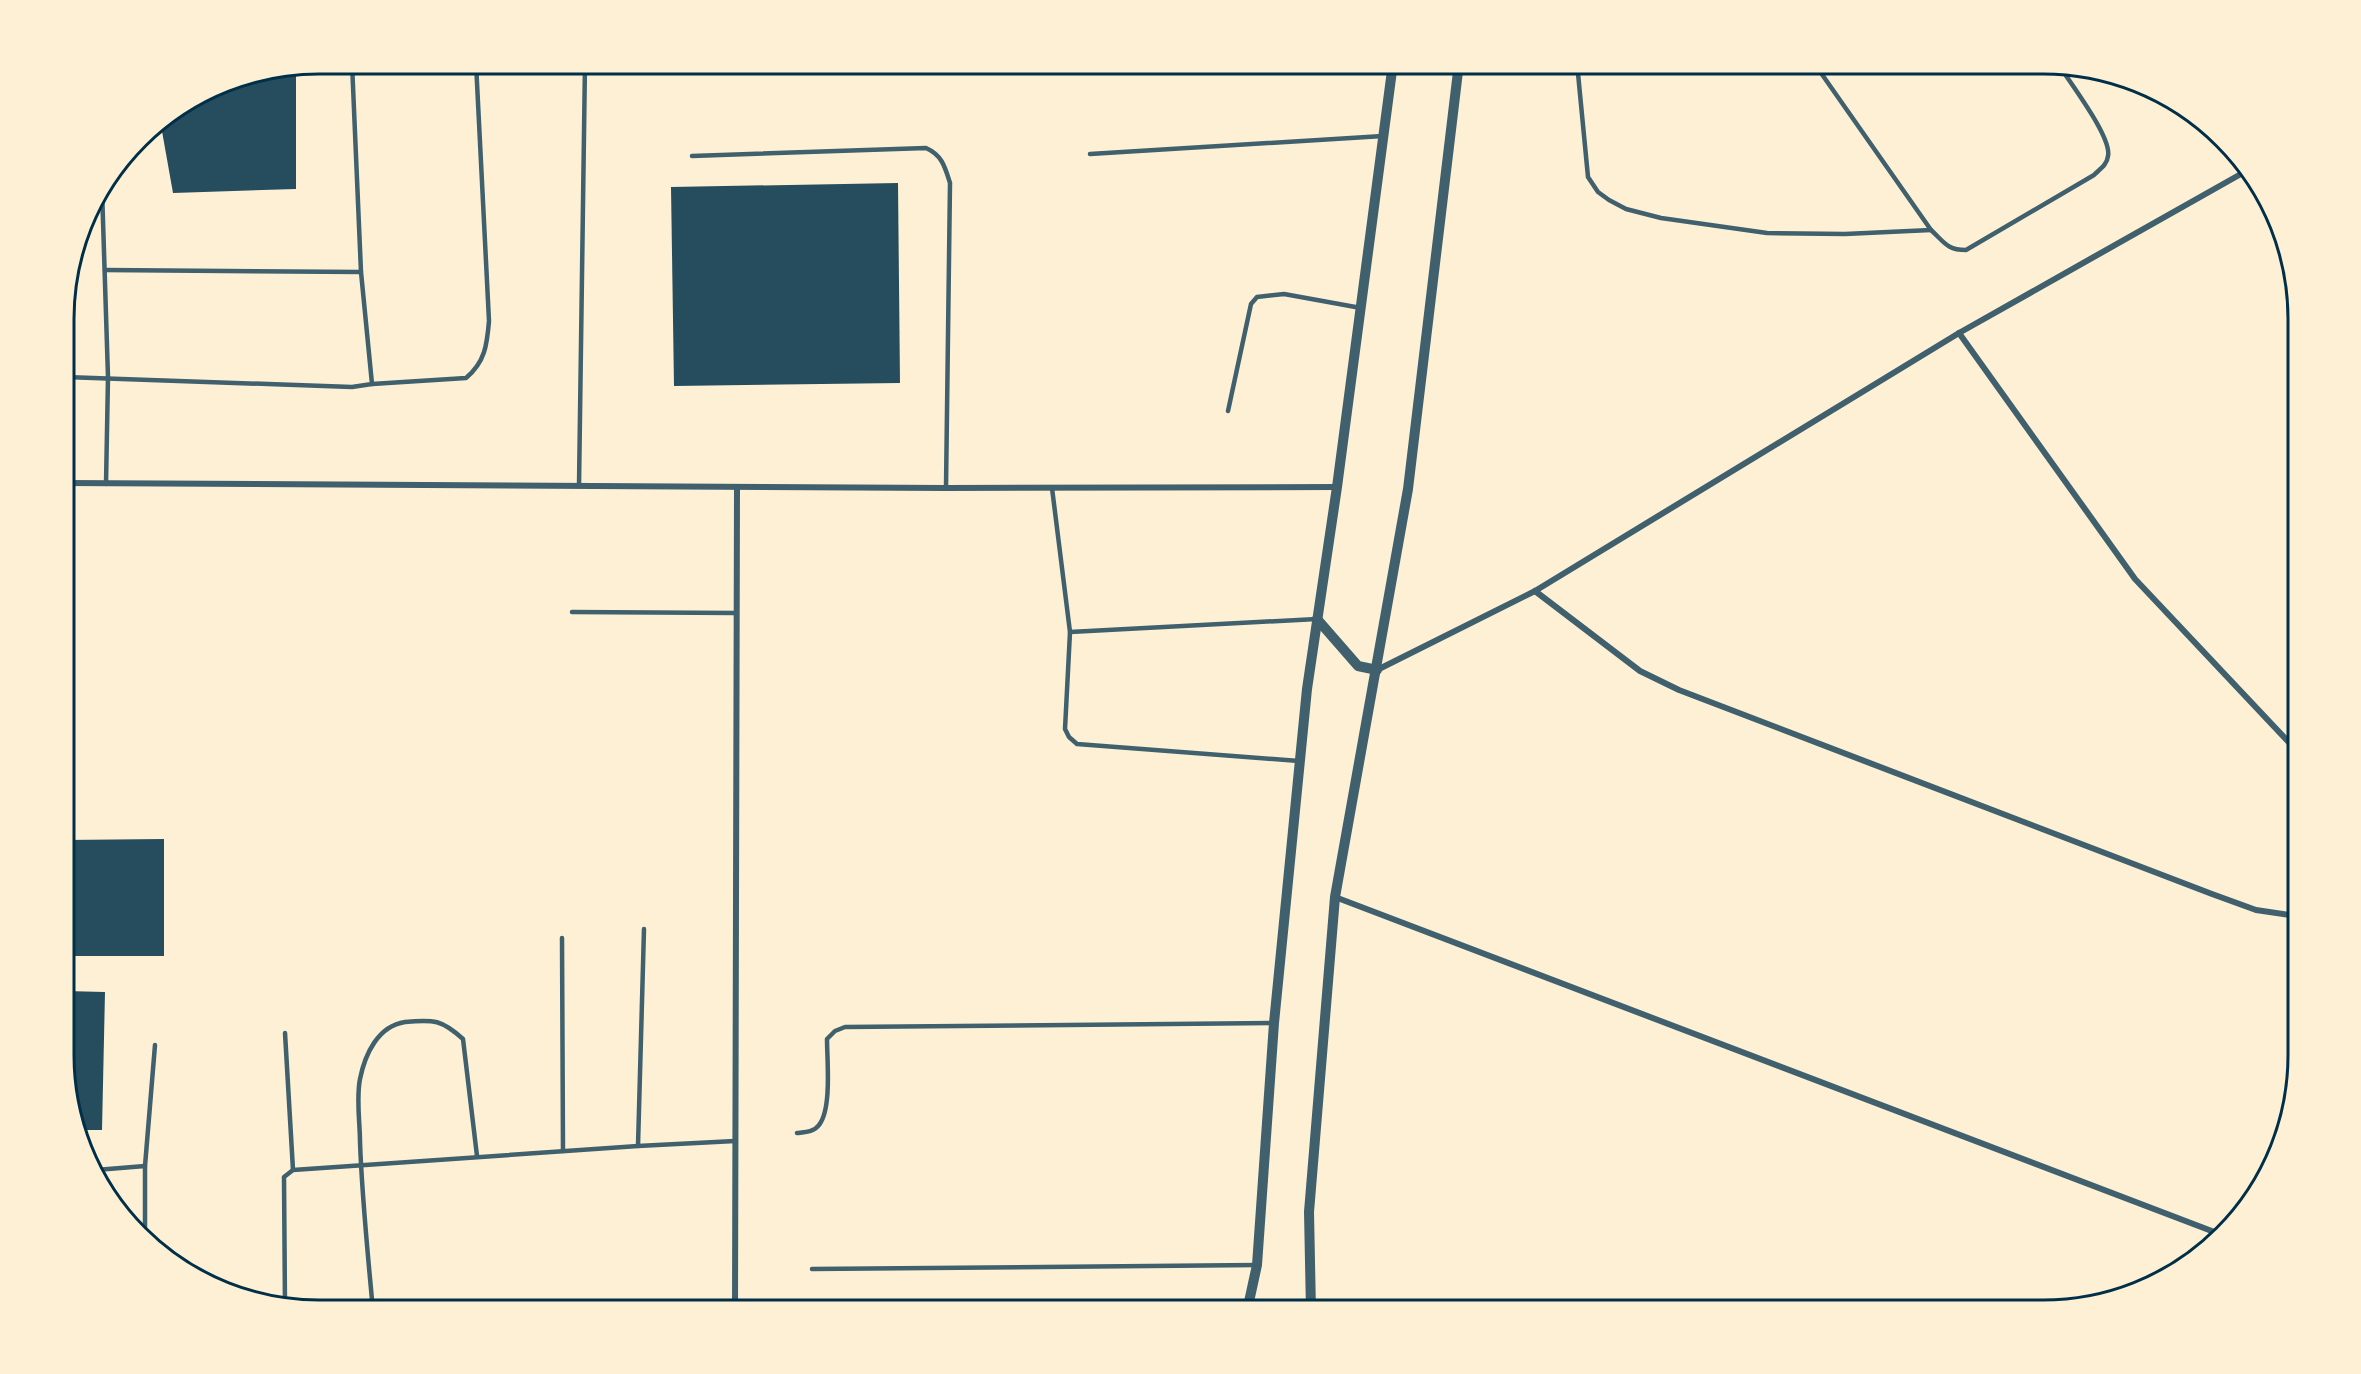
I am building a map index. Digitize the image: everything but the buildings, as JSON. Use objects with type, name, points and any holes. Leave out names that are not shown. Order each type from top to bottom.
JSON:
[{"type":"street","points":[[1249,1300],[1257,1264],[1274,1023],[1300,761],[1317,619],[1337,487],[1391,74]]},
{"type":"street","points":[[1311,1300],[1309,1212],[1335,897],[1408,489],[1458,74]]},
{"type":"street","points":[[1317,619],[1358,666],[1377,670],[1535,591],[1959,333],[2240,174]]},
{"type":"street","points":[[1959,333],[2134,579],[2288,742]]},
{"type":"street","points":[[74,483],[946,488],[1337,487]]},
{"type":"street","points":[[735,1300],[736,487]]},
{"type":"street","points":[[1535,591],[1640,671],[1679,690],[2234,902],[2256,910],[2288,915]]},
{"type":"street","points":[[1335,897],[2213,1232]]},
{"type":"lane","points":[[352,74],[361,272],[372,384]]},
{"type":"lane","points":[[74,377],[352,387],[466,378],[478,368],[484,354],[489,321],[477,74]]},
{"type":"lane","points":[[579,486],[585,74]]},
{"type":"lane","points":[[1577,74],[1588,177],[1598,192],[1626,209],[1661,218],[1767,233],[1845,234],[1931,230]]},
{"type":"lane","points":[[1822,74],[1931,230],[1950,249],[1966,250],[2094,175],[2104,166],[2109,155],[2105,138],[2065,75]]},
{"type":"lane","points":[[1090,154],[1383,136]]},
{"type":"lane","points":[[692,156],[926,148],[936,152],[944,162],[950,183],[946,488]]},
{"type":"lane","points":[[103,203],[108,377],[106,484]]},
{"type":"lane","points":[[105,270],[361,272]]},
{"type":"lane","points":[[1228,411],[1251,304],[1257,297],[1284,294],[1361,308]]},
{"type":"lane","points":[[1052,488],[1070,632],[1065,729],[1069,737],[1077,744],[1300,761]]},
{"type":"lane","points":[[572,612],[736,613]]},
{"type":"lane","points":[[1070,632],[1317,619]]},
{"type":"lane","points":[[638,1146],[644,929]]},
{"type":"lane","points":[[562,938],[563,1151]]},
{"type":"lane","points":[[372,1300],[361,1164],[360,1080],[367,1053],[380,1035],[398,1023],[423,1020],[446,1024],[463,1039],[477,1156]]},
{"type":"lane","points":[[797,1133],[809,1132],[819,1126],[826,1112],[827,1039],[834,1031],[845,1027],[1274,1023]]},
{"type":"lane","points":[[285,1033],[293,1170]]},
{"type":"lane","points":[[145,1229],[145,1166],[155,1045]]},
{"type":"lane","points":[[285,1298],[284,1177],[293,1170],[477,1156],[735,1141]]},
{"type":"lane","points":[[102,1170],[145,1166]]},
{"type":"lane","points":[[812,1269],[1257,1264]]}]
